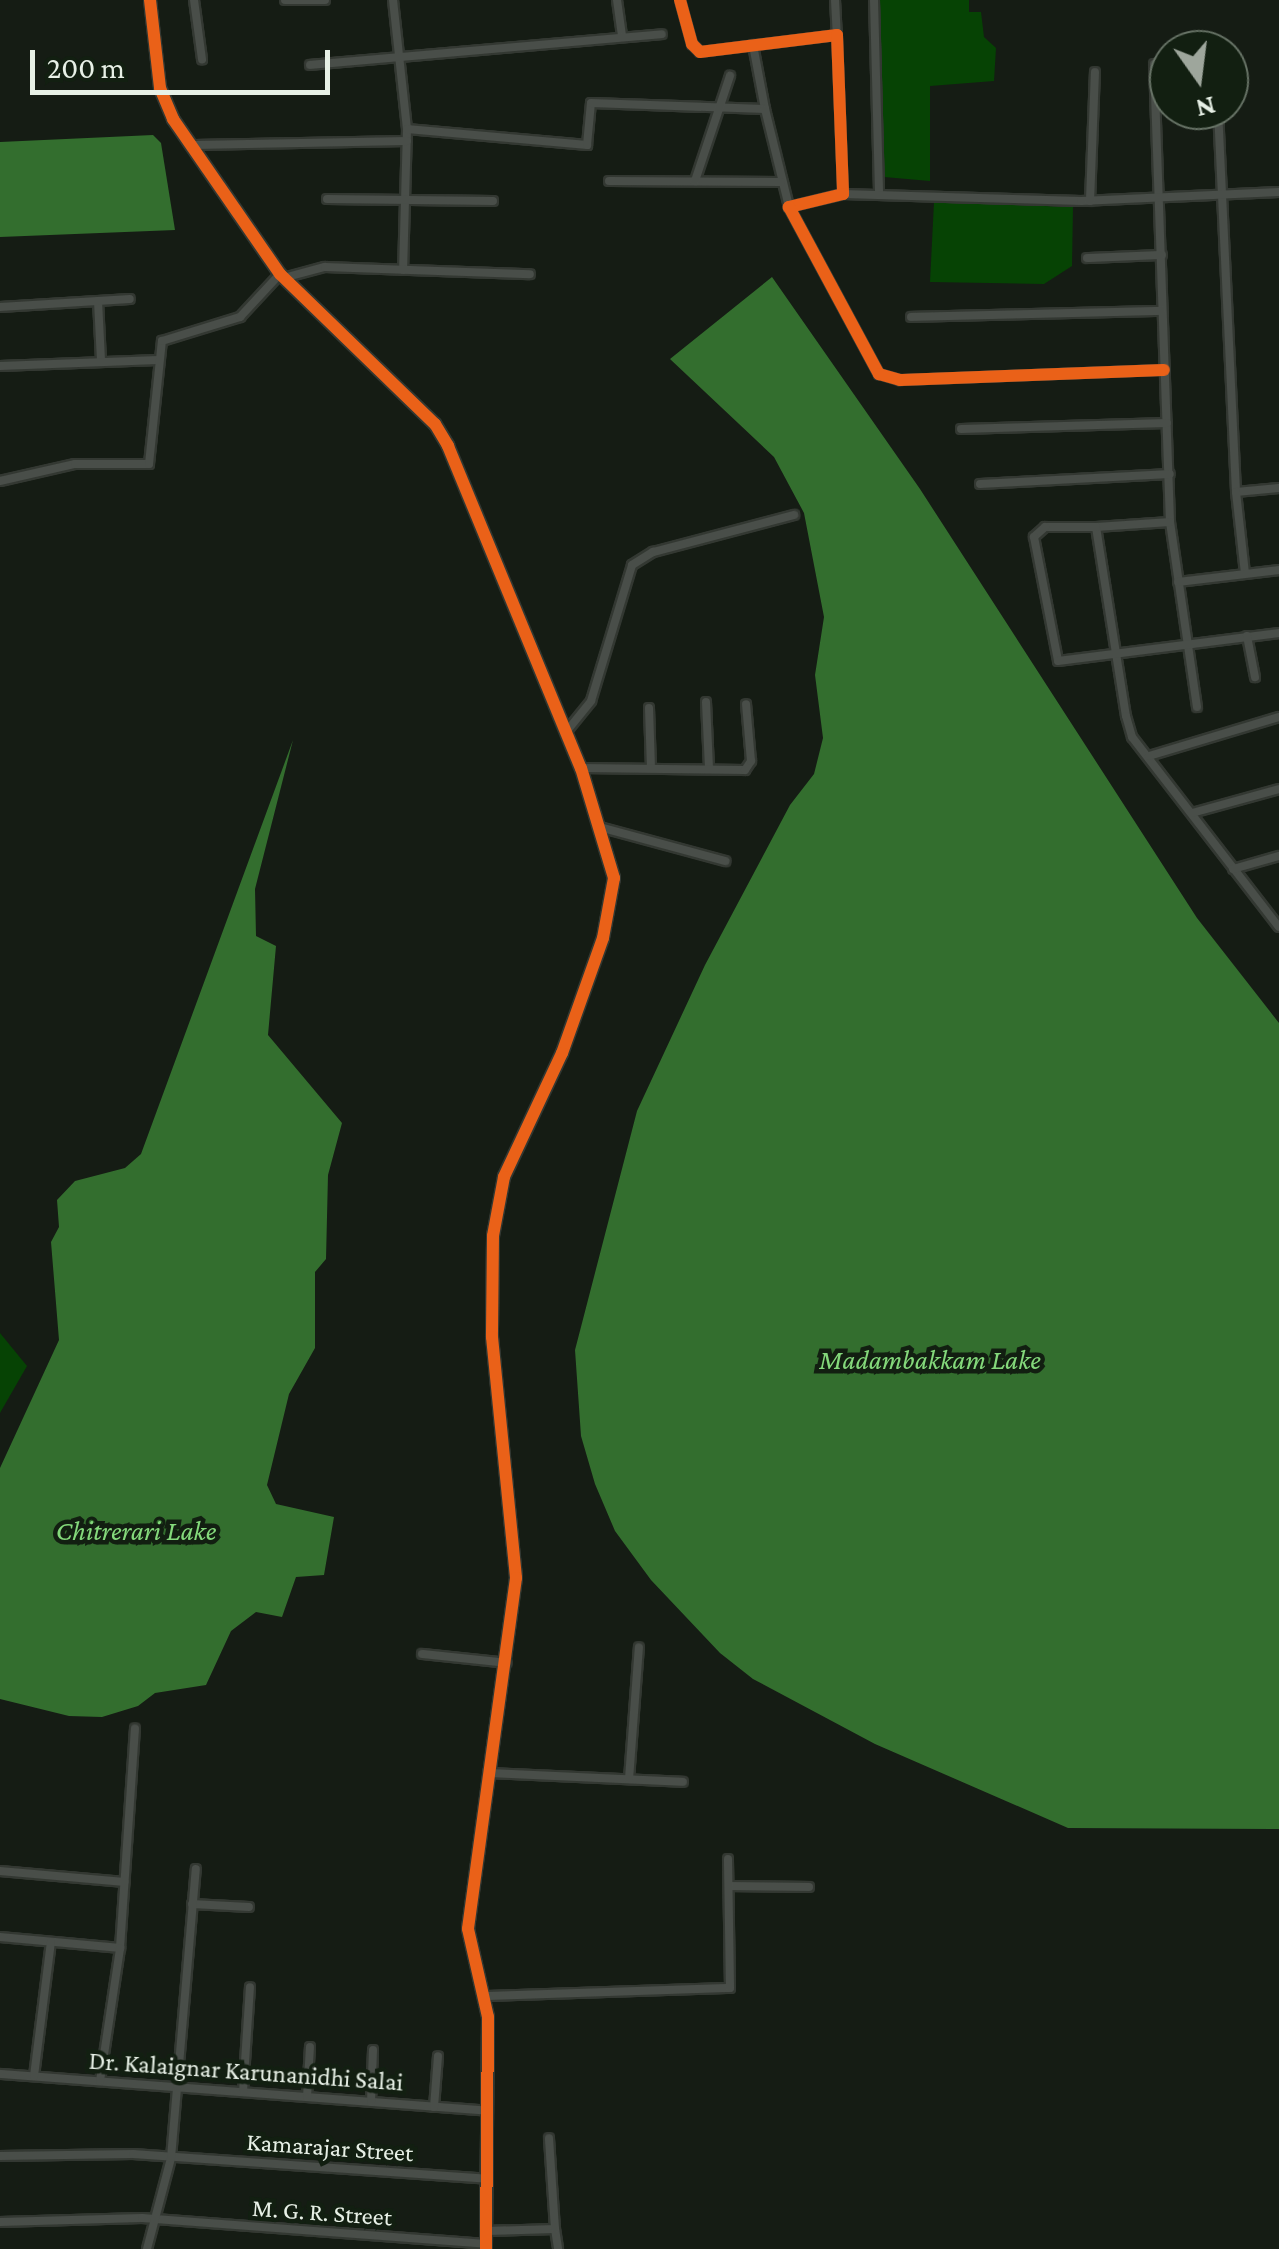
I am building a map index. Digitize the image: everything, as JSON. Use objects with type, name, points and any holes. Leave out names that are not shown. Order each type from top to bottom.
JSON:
[{"type":"street","points":[[150,0],[160,88],[195,145],[284,276],[434,424],[581,768],[614,878],[613,903],[562,1053],[504,1177],[494,1236],[492,1336],[516,1544],[508,1662],[488,1773],[468,1929],[484,1996],[488,2111],[486,2241]]},
{"type":"street","points":[[194,0],[202,59]]},
{"type":"street","points":[[286,0],[325,0]]},
{"type":"street","points":[[393,0],[403,58],[408,141],[403,270]]},
{"type":"street","points":[[616,0],[622,34]]},
{"type":"street","points":[[680,0],[696,50],[836,35]]},
{"type":"street","points":[[834,0],[843,194]]},
{"type":"street","points":[[874,0],[879,194]]},
{"type":"street","points":[[310,65],[622,34],[662,34]]},
{"type":"street","points":[[753,45],[789,207],[839,308],[886,378],[1164,370]]},
{"type":"street","points":[[1090,201],[1095,72]]},
{"type":"street","points":[[696,181],[730,76]]},
{"type":"street","points":[[407,129],[587,145],[591,103],[765,109]]},
{"type":"street","points":[[1158,130],[1170,522],[1183,646],[1197,707]]},
{"type":"street","points":[[1220,130],[1226,196],[1236,492],[1245,574]]},
{"type":"street","points":[[195,145],[408,141]]},
{"type":"street","points":[[608,181],[781,182]]},
{"type":"street","points":[[789,207],[843,194],[1090,201],[1279,192]]},
{"type":"street","points":[[327,199],[492,201]]},
{"type":"street","points":[[1087,258],[1162,255]]},
{"type":"street","points":[[0,481],[75,464],[148,464],[158,360],[166,336],[240,318],[284,276],[325,266],[530,274]]},
{"type":"street","points":[[0,307],[130,299]]},
{"type":"street","points":[[98,301],[102,360]]},
{"type":"street","points":[[910,317],[1162,311]]},
{"type":"street","points":[[0,366],[158,360]]},
{"type":"street","points":[[961,429],[1167,423]]},
{"type":"street","points":[[980,484],[1170,474]]},
{"type":"street","points":[[1236,492],[1279,488]]},
{"type":"street","points":[[566,732],[592,701],[632,565],[653,552],[794,516]]},
{"type":"street","points":[[1170,522],[1045,527],[1034,537],[1053,656],[1061,662],[1279,632]]},
{"type":"street","points":[[1096,527],[1114,654],[1132,737],[1279,928]]},
{"type":"street","points":[[1178,582],[1279,570]]},
{"type":"street","points":[[1247,636],[1255,677]]},
{"type":"street","points":[[706,702],[709,767]]},
{"type":"street","points":[[581,768],[751,765],[746,704]]},
{"type":"street","points":[[650,708],[652,767]]},
{"type":"street","points":[[1149,756],[1279,717]]},
{"type":"street","points":[[1192,812],[1279,789]]},
{"type":"street","points":[[599,828],[725,862]]},
{"type":"street","points":[[1233,869],[1279,856]]},
{"type":"street","points":[[629,1780],[639,1648]]},
{"type":"street","points":[[422,1654],[508,1662]]},
{"type":"street","points":[[100,2082],[120,1948],[135,1729]]},
{"type":"street","points":[[488,1773],[683,1782]]},
{"type":"street","points":[[484,1996],[726,1990],[733,1982],[728,1859]]},
{"type":"street","points":[[147,2249],[171,2158],[196,1869]]},
{"type":"street","points":[[0,1871],[125,1882]]},
{"type":"street","points":[[730,1886],[809,1887]]},
{"type":"street","points":[[192,1904],[249,1907]]},
{"type":"street","points":[[0,1937],[120,1948]]},
{"type":"street","points":[[34,2076],[51,1942]]},
{"type":"street","points":[[243,2092],[250,2034],[250,1987]]},
{"type":"street","points":[[307,2097],[310,2047]]},
{"type":"street","points":[[371,2102],[372,2050]]},
{"type":"street","points":[[434,2107],[438,2056]]},
{"type":"street","name":"Dr. Kalaignar Karunanidhi Salai","points":[[0,2074],[488,2111]]},
{"type":"street","points":[[549,2138],[558,2249]]},
{"type":"street","name":"Kamarajar Street","points":[[0,2156],[171,2158],[487,2180]]},
{"type":"street","name":"M. G. R. Street","points":[[0,2222],[155,2221],[406,2244],[486,2241],[555,2228]]},
{"type":"shaded area","points":[[877,0],[969,0],[969,12],[981,12],[984,37],[996,48],[994,81],[930,86],[930,181],[884,177]]},
{"type":"shaded area","points":[[934,202],[1073,207],[1072,266],[1044,284],[930,282]]},
{"type":"shaded area","points":[[0,1333],[27,1366],[0,1413]]},
{"type":"water","points":[[153,135],[161,143],[175,230],[0,237],[0,142]]},
{"type":"water","name":"Madambakkam Lake","points":[[772,277],[920,489],[1197,918],[1279,1023],[1279,1829],[1068,1828],[875,1744],[753,1679],[720,1653],[651,1580],[615,1531],[595,1484],[581,1436],[575,1350],[637,1111],[705,965],[790,805],[814,774],[823,738],[815,675],[824,617],[804,513],[774,457],[670,359]]},
{"type":"water","name":"Chitrerari Lake","points":[[293,740],[255,889],[256,936],[276,946],[268,1035],[342,1123],[328,1175],[326,1259],[315,1272],[315,1348],[289,1394],[267,1485],[276,1504],[334,1517],[324,1575],[296,1577],[282,1617],[256,1612],[231,1631],[206,1685],[155,1693],[138,1706],[102,1717],[69,1716],[0,1699],[0,1468],[59,1340],[51,1242],[59,1227],[57,1200],[75,1181],[125,1168],[141,1154]]},
{"type":"cycle path","points":[[150,0],[160,88],[173,119],[280,274],[435,424],[448,446],[581,768],[614,878],[603,938],[562,1053],[504,1177],[493,1236],[492,1337],[516,1578],[468,1929],[488,2017],[486,2249]]},
{"type":"cycle path","points":[[680,0],[692,44],[700,52],[837,35],[843,194],[789,207],[879,374],[900,380],[1164,370]]}]
